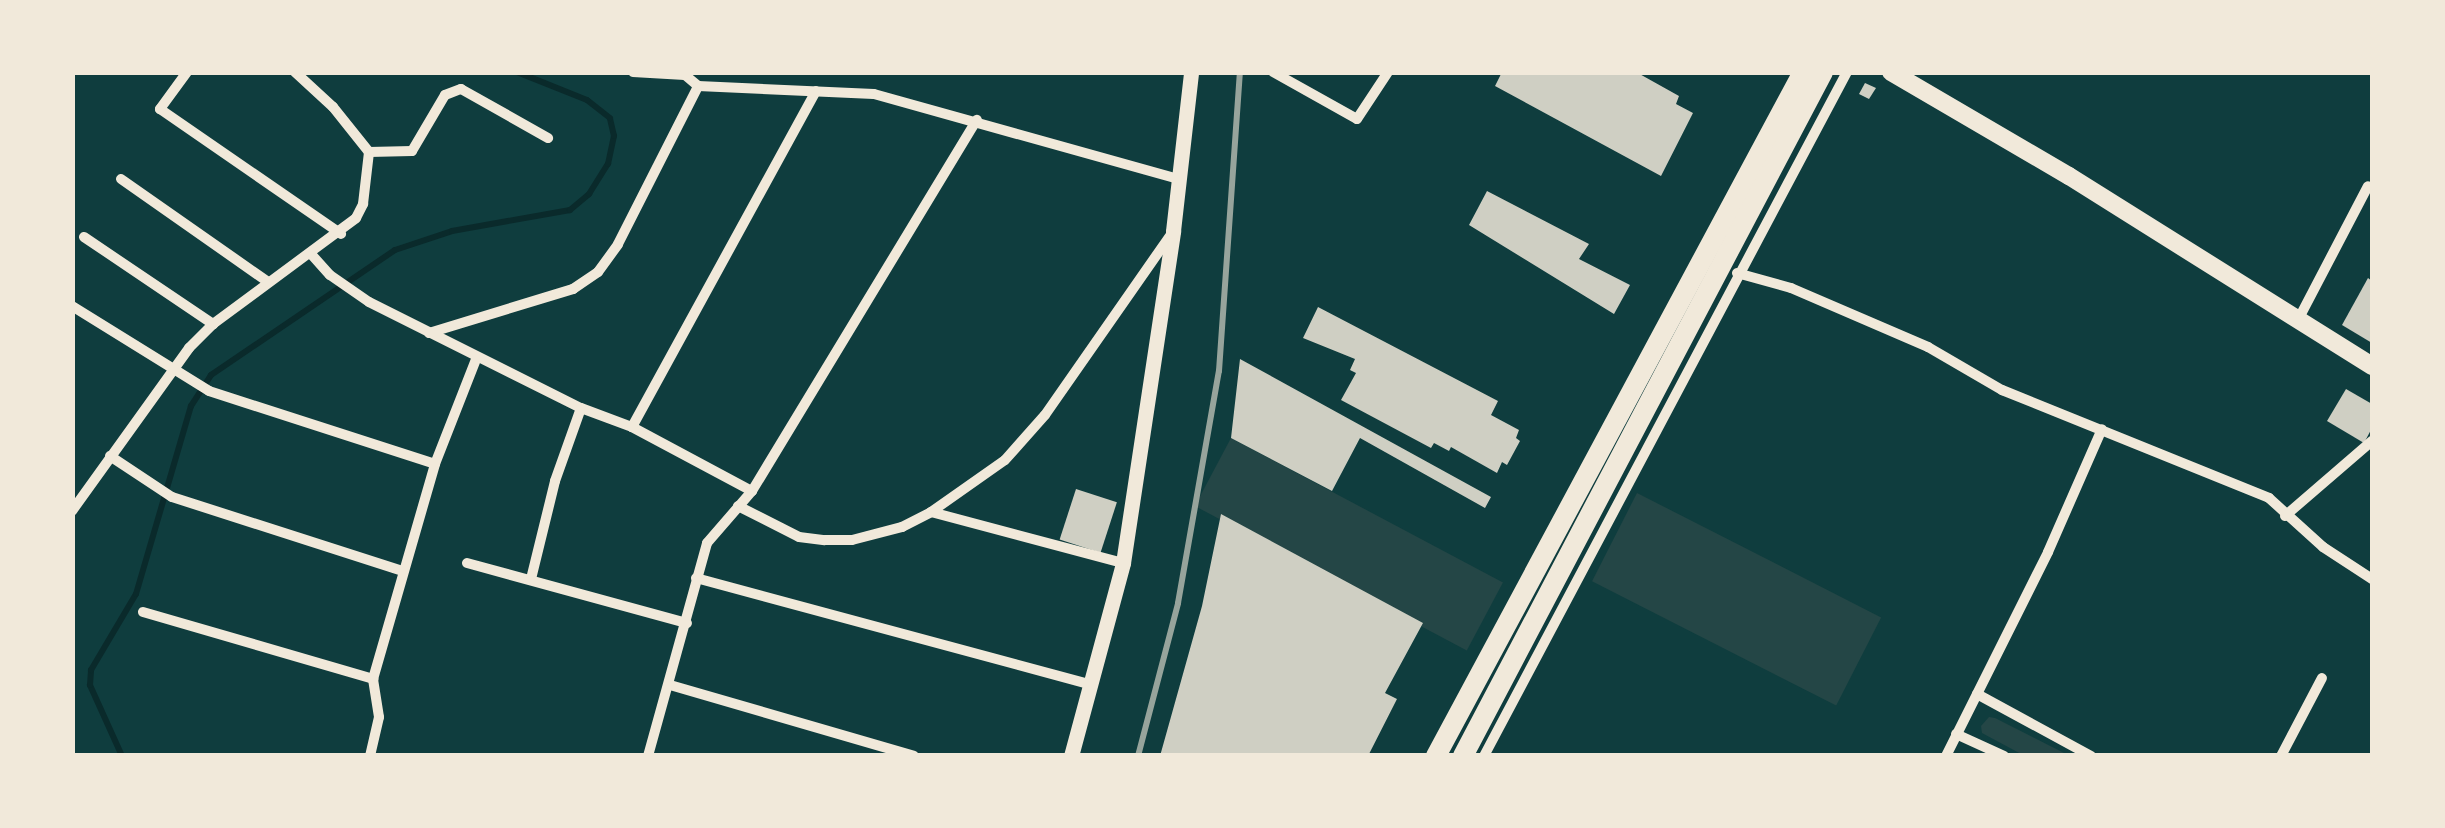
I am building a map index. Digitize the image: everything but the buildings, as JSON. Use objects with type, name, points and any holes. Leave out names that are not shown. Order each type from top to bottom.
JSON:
[{"type":"main road","points":[[1436,756],[1803,72]]},
{"type":"main road","points":[[1463,756],[1495,714],[1706,314],[1823,72]]},
{"type":"main road","points":[[1891,72],[2069,176],[2372,366]]},
{"type":"main road","points":[[1467,698],[1495,714]]},
{"type":"street","points":[[187,72],[160,109],[342,234]]},
{"type":"street","points":[[72,511],[172,367],[213,324],[342,234],[364,204],[368,152],[333,107],[295,72]]},
{"type":"street","points":[[633,72],[684,76],[698,86],[874,94],[1179,179]]},
{"type":"street","points":[[1071,756],[1123,563],[1172,232],[1191,72]]},
{"type":"street","points":[[1273,72],[1357,119],[1388,72]]},
{"type":"street","points":[[1743,243],[1847,72]]},
{"type":"street","points":[[429,333],[572,289],[598,272],[634,216],[698,86]]},
{"type":"street","points":[[368,152],[412,151],[445,95],[461,90],[548,138]]},
{"type":"street","points":[[632,428],[816,91]]},
{"type":"street","points":[[648,756],[688,623],[707,542],[752,491],[977,120]]},
{"type":"street","points":[[121,179],[268,282]]},
{"type":"street","points":[[2298,321],[2368,186]]},
{"type":"street","points":[[738,506],[754,518],[799,537],[825,540],[852,540],[931,512],[1005,460],[1045,415],[1172,232]]},
{"type":"street","points":[[84,237],[213,324]]},
{"type":"street","points":[[311,254],[352,293],[477,358],[632,428],[752,491]]},
{"type":"street","points":[[1729,269],[1791,288],[1928,348],[2002,390],[2269,498],[2323,548],[2372,579]]},
{"type":"street","points":[[72,306],[208,391],[435,464]]},
{"type":"street","points":[[370,756],[379,717],[373,679],[435,464],[477,358]]},
{"type":"street","points":[[531,579],[554,481],[581,408]]},
{"type":"street","points":[[1946,756],[2048,552],[2102,429]]},
{"type":"street","points":[[2286,516],[2372,441]]},
{"type":"street","points":[[110,456],[172,497],[404,571]]},
{"type":"street","points":[[931,512],[1123,563]]},
{"type":"street","points":[[467,563],[688,623]]},
{"type":"street","points":[[696,578],[1092,684]]},
{"type":"street","points":[[143,612],[373,679]]},
{"type":"street","points":[[2281,756],[2322,678]]},
{"type":"street","points":[[670,685],[914,756]]},
{"type":"street","points":[[1977,694],[2091,756]]},
{"type":"street","points":[[1484,756],[1495,714]]},
{"type":"street","points":[[1956,734],[2004,756]]},
{"type":"shaded area","points":[[1231,438],[1503,583],[1467,651],[1195,506]]},
{"type":"shaded area","points":[[1637,493],[1881,617],[1836,706],[1592,581]]},
{"type":"shaded area","points":[[1989,717],[2068,755],[2023,755],[1982,733],[1981,726]]},
{"type":"waterway","points":[[122,756],[90,685],[91,670],[136,594],[191,406],[211,375],[395,250],[452,231],[570,210],[589,194],[608,164],[614,136],[610,118],[587,100],[517,72]]},
{"type":"railway","points":[[1138,756],[1178,603],[1219,371],[1240,72]]}]
